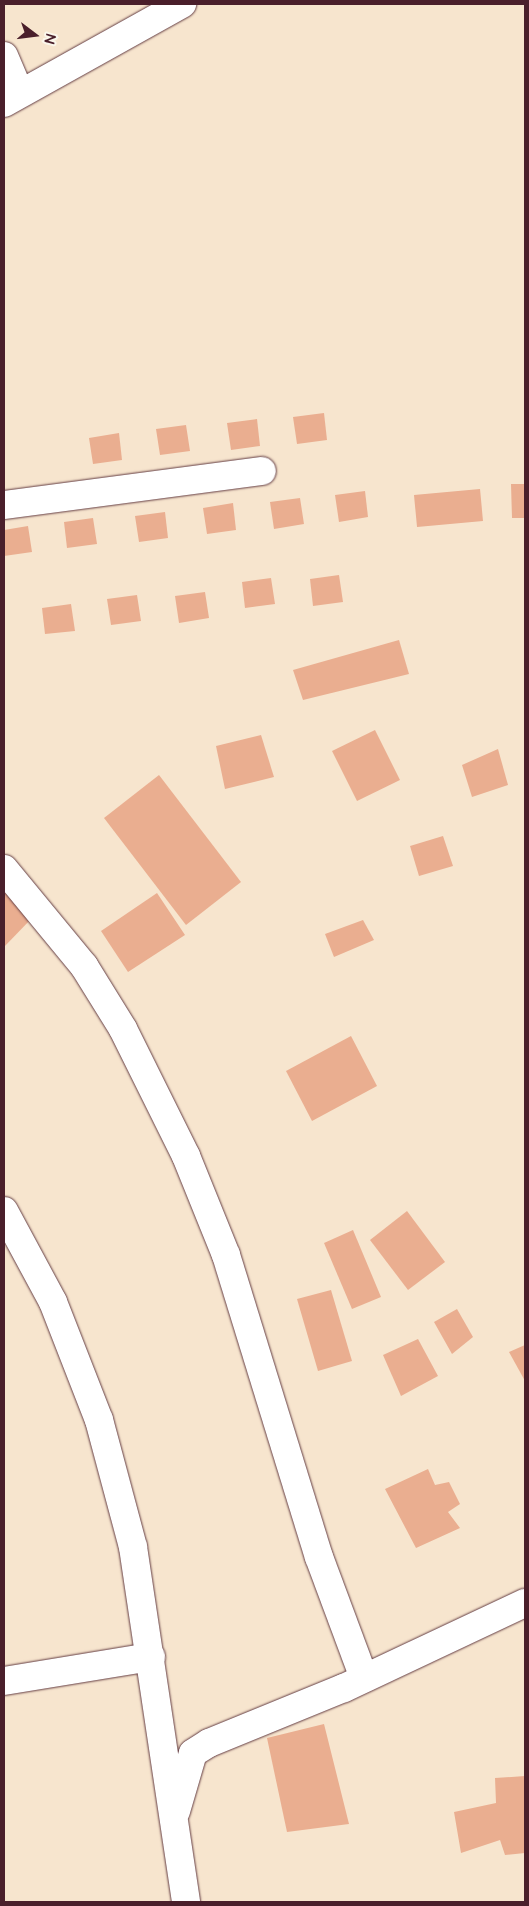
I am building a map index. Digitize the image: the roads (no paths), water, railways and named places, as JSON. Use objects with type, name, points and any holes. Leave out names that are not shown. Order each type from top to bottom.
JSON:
[{"type":"street","points":[[4,56],[12,97],[182,4]]},
{"type":"street","points":[[4,505],[262,471]]},
{"type":"street","points":[[4,869],[84,966],[123,1030],[186,1156],[226,1255],[316,1547],[364,1678]]},
{"type":"street","points":[[4,1211],[53,1302],[98,1420],[133,1547],[176,1811],[186,1902]]},
{"type":"street","points":[[176,1811],[193,1753],[364,1678],[525,1603]]},
{"type":"street","points":[[4,1681],[151,1657]]}]
